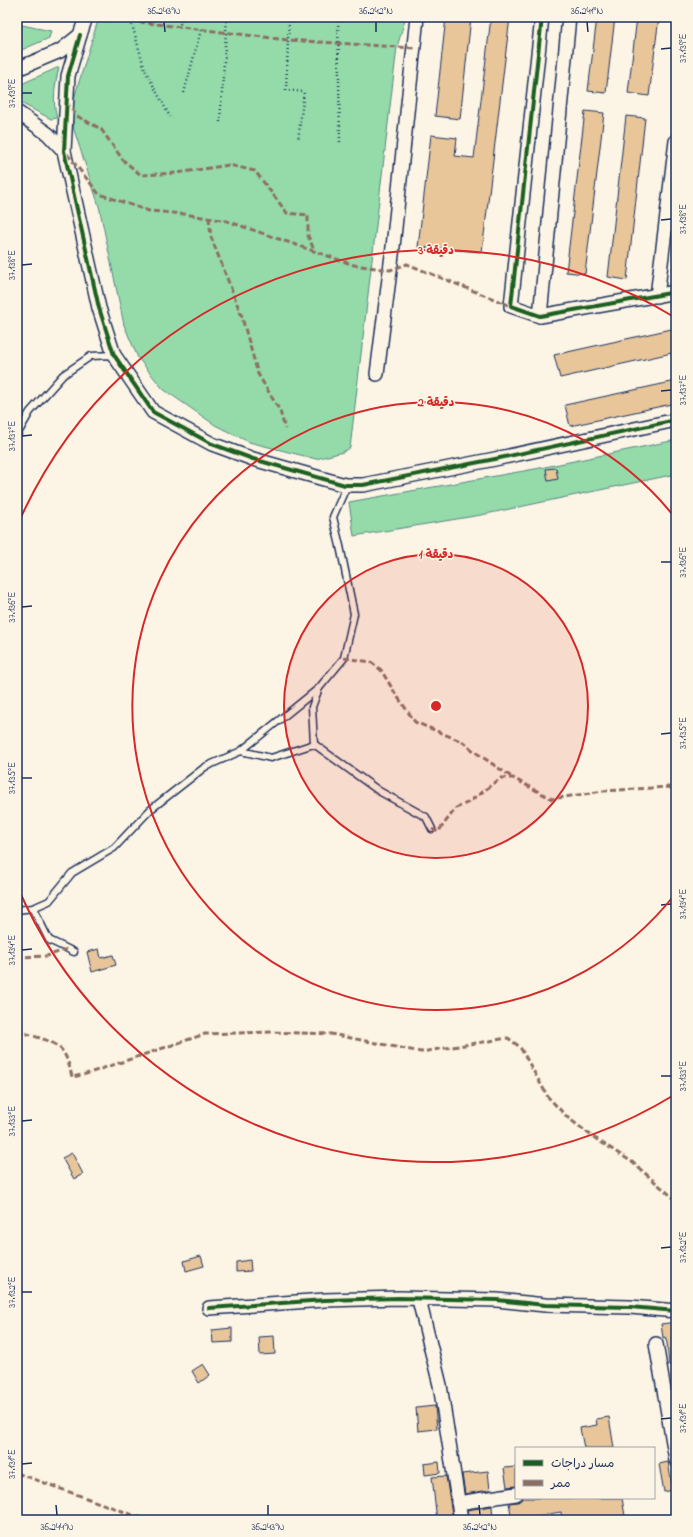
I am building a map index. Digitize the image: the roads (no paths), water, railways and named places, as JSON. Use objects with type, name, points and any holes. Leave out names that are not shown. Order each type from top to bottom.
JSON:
[{"type":"street","points":[[86,17],[68,76],[64,151],[99,308],[114,355],[154,412],[219,446],[253,459],[346,485],[363,485],[421,474],[676,420]]},
{"type":"street","points":[[377,374],[417,17]]},
{"type":"street","points":[[542,17],[512,306],[540,316],[676,292]]},
{"type":"street","points":[[540,316],[569,17]]},
{"type":"street","points":[[17,69],[60,51],[80,35]]},
{"type":"street","points":[[17,112],[48,134],[64,151]]},
{"type":"street","points":[[657,296],[676,141]]},
{"type":"street","points":[[209,1308],[325,1300],[497,1300],[545,1305],[630,1307],[676,1311]]},
{"type":"street","points":[[419,1300],[440,1385],[461,1520]]},
{"type":"street","points":[[656,1344],[676,1460]]},
{"type":"street","points":[[458,1503],[515,1494]]},
{"type":"lane","points":[[17,435],[30,412],[63,375],[91,356],[114,355]]},
{"type":"lane","points":[[17,910],[33,908],[49,901],[72,874],[114,848],[150,810],[205,767],[241,751],[319,688],[344,658],[354,614],[333,517],[346,485]]},
{"type":"lane","points":[[314,744],[312,707],[319,688]]},
{"type":"lane","points":[[241,751],[271,758],[314,744]]},
{"type":"lane","points":[[314,744],[379,791],[426,817],[432,830]]},
{"type":"lane","points":[[33,908],[49,940],[74,952]]}]
